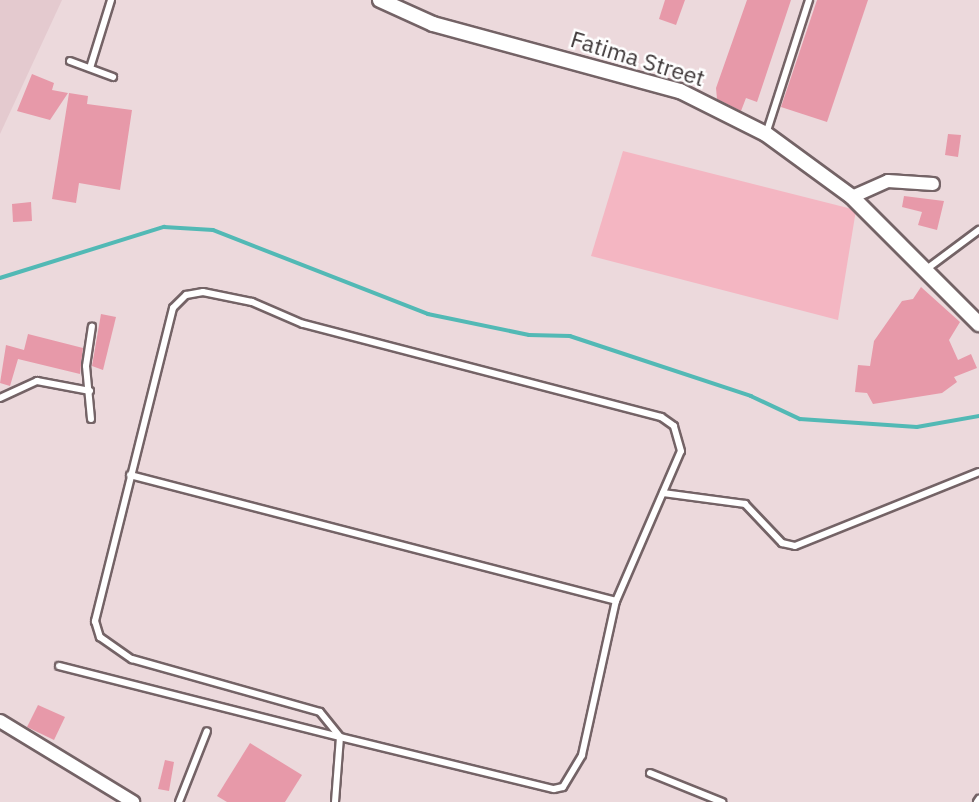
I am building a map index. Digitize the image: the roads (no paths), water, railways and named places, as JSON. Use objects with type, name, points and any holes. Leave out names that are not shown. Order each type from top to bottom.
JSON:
[{"type":"street","name":"Fatima Street","points":[[380,0],[433,24],[680,91],[766,134],[852,197],[928,268],[979,324]]},
{"type":"street","points":[[852,197],[888,181],[933,184]]},
{"type":"street","points":[[0,721],[132,802]]},
{"type":"lane","points":[[90,68],[111,0]]},
{"type":"lane","points":[[766,134],[809,0]]},
{"type":"lane","points":[[70,61],[113,78]]},
{"type":"lane","points":[[928,268],[979,230]]},
{"type":"lane","points":[[59,666],[340,737],[564,787],[582,755],[616,601],[663,493],[682,438],[661,417],[204,292],[186,295],[173,308],[95,621],[100,637],[132,659],[320,712],[340,737],[335,802]]},
{"type":"lane","points":[[91,419],[86,366],[92,326]]},
{"type":"lane","points":[[0,398],[37,381],[90,391]]},
{"type":"lane","points":[[663,493],[745,505],[782,543],[795,546],[979,472]]},
{"type":"lane","points":[[130,475],[616,601]]},
{"type":"lane","points":[[179,802],[207,731]]},
{"type":"lane","points":[[650,773],[722,802]]},
{"type":"waterway","points":[[0,278],[164,227],[213,230],[428,314],[529,335],[570,336],[751,396],[800,419],[917,427],[979,416]]}]
